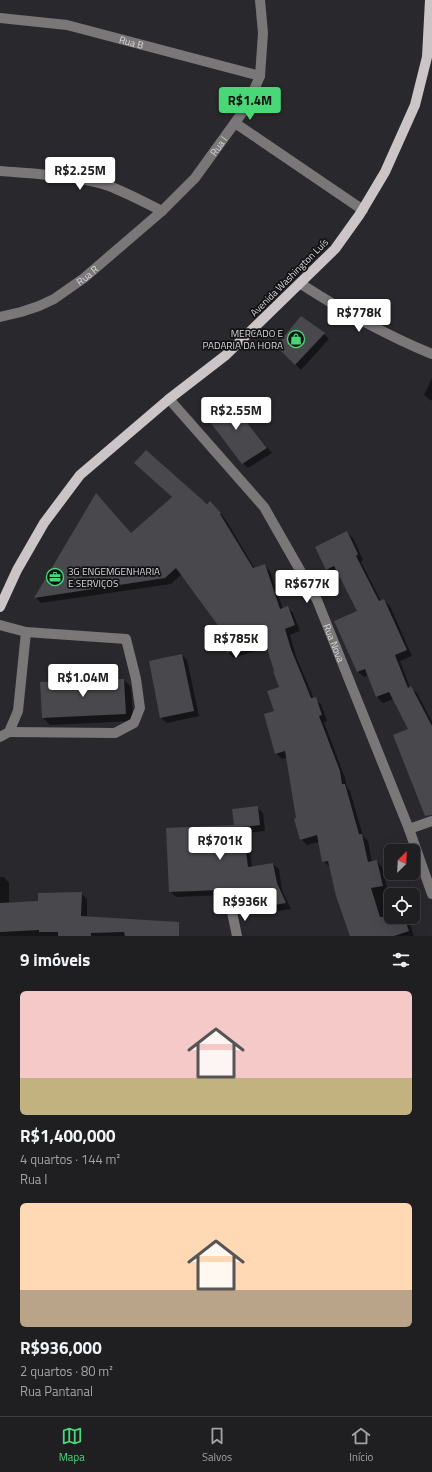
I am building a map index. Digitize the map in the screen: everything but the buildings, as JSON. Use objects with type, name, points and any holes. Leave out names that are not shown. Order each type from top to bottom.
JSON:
[{"type":"main road","name":"Avenida Washington Luís","points":[[0,607],[17,570],[44,523],[80,475],[169,399],[226,355],[301,284],[335,249],[363,210],[385,172],[414,105],[427,57],[430,0]]},
{"type":"street","name":"Rua I","points":[[162,211],[195,178],[247,106],[260,76],[263,33],[260,0]]},
{"type":"street","name":"Rua B","points":[[0,18],[67,25],[260,76]]},
{"type":"street","points":[[235,123],[363,210]]},
{"type":"street","points":[[0,171],[74,179],[108,186],[162,211]]},
{"type":"street","name":"Rua R","points":[[0,317],[21,312],[54,299],[84,278],[162,211]]},
{"type":"street","points":[[301,284],[364,323],[404,343],[432,354]]},
{"type":"street","name":"Rua Nova","points":[[169,399],[264,507],[317,600],[409,829],[432,894]]},
{"type":"street","points":[[0,625],[26,632],[126,639],[136,679],[140,708],[134,723],[115,733],[4,734]]},
{"type":"street","points":[[4,734],[18,711],[26,632]]},
{"type":"street","points":[[409,829],[432,821]]},
{"type":"street","points":[[232,912],[237,936]]},
{"type":"place","name":"MERCADO E PADARIA DA HORA","points":[[296,339]]},
{"type":"place","name":"3G ENGEMGENHARIA E SERVIÇOS","points":[[55,577]]}]
